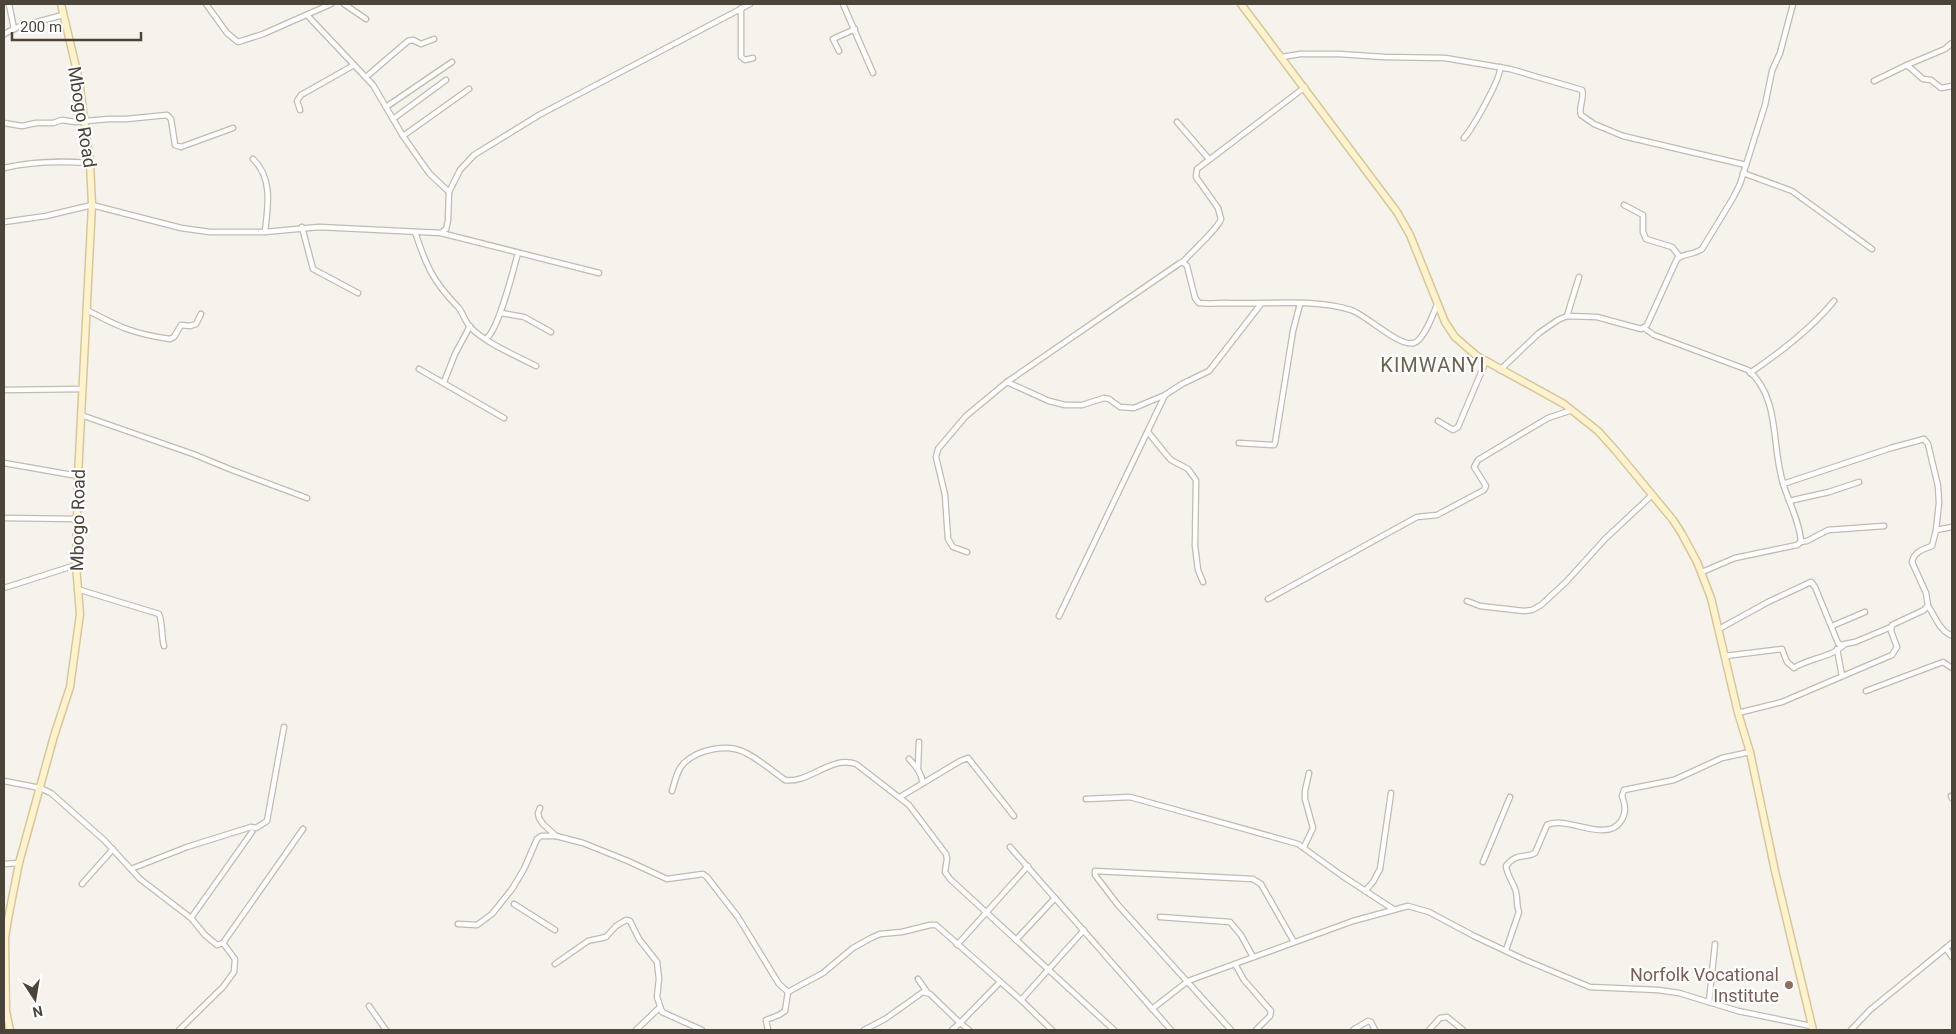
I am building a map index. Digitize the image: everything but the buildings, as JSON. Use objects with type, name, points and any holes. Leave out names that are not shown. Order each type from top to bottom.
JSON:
[{"type":"street","points":[[8,4],[14,29]]},
{"type":"street","name":"Mbogo Road","points":[[10,1030],[5,1001],[5,938],[19,864],[54,736],[70,687],[80,614],[77,589],[76,519],[92,206],[90,163],[79,80],[61,4]]},
{"type":"street","points":[[206,4],[230,37],[238,42],[331,4]]},
{"type":"street","points":[[344,4],[366,19]]},
{"type":"street","points":[[441,233],[446,230],[448,221],[449,192],[466,162],[502,136],[628,67],[750,4]]},
{"type":"street","points":[[843,4],[872,73]]},
{"type":"street","points":[[1152,1009],[1188,981],[1353,921],[1408,906],[1420,908],[1534,964],[1590,987],[1658,990],[1680,993],[1738,1011],[1812,1028],[1775,871],[1750,752],[1738,713],[1719,629],[1702,572],[1682,534],[1598,431],[1572,410],[1486,362],[1468,350],[1455,338],[1437,305],[1410,235],[1397,212],[1241,4]]},
{"type":"street","points":[[1644,328],[1680,256],[1696,253],[1704,246],[1733,198],[1765,106],[1772,71],[1780,53],[1793,4]]},
{"type":"street","points":[[741,8],[741,57],[745,60],[752,58]]},
{"type":"street","points":[[4,34],[14,29],[63,15]]},
{"type":"street","points":[[307,15],[366,77],[429,173],[449,192]]},
{"type":"street","points":[[838,51],[833,39],[854,29]]},
{"type":"street","points":[[366,77],[408,41],[413,40],[421,44],[434,39]]},
{"type":"street","points":[[1874,81],[1946,48],[1952,43]]},
{"type":"street","points":[[1282,58],[1300,54],[1445,58],[1500,67],[1582,90],[1581,115],[1612,133],[1634,140],[1746,165]]},
{"type":"street","points":[[386,107],[452,62]]},
{"type":"street","points":[[300,110],[297,101],[301,95],[354,65]]},
{"type":"street","points":[[1907,65],[1923,79],[1931,80],[1941,88],[1952,86]]},
{"type":"street","points":[[1464,138],[1495,86],[1501,72],[1500,67]]},
{"type":"street","points":[[393,119],[446,80]]},
{"type":"street","points":[[967,552],[953,547],[948,539],[945,495],[936,453],[966,416],[1007,382],[1183,262],[1198,244],[1217,227],[1221,218],[1218,208],[1196,177],[1197,169],[1305,88]]},
{"type":"street","points":[[403,136],[469,89]]},
{"type":"street","points":[[4,123],[22,126],[36,123],[53,123],[62,120],[85,121],[167,115],[171,119],[175,145],[181,148],[233,128]]},
{"type":"street","points":[[1177,122],[1209,159]]},
{"type":"street","points":[[253,159],[260,166],[268,192],[266,232]]},
{"type":"street","points":[[4,168],[57,160],[90,163]]},
{"type":"street","points":[[1743,173],[1792,191],[1872,249]]},
{"type":"street","points":[[1624,205],[1643,216],[1643,232],[1646,239],[1672,247],[1680,256]]},
{"type":"street","points":[[4,222],[46,216],[92,206],[197,231],[225,233],[266,232],[302,228],[375,229],[441,233],[599,273]]},
{"type":"street","points":[[302,228],[314,269],[358,293]]},
{"type":"street","points":[[415,232],[426,265],[435,281],[450,301],[459,308],[470,326],[536,366]]},
{"type":"street","points":[[487,338],[491,335],[501,313],[518,253]]},
{"type":"street","points":[[1183,262],[1187,266],[1196,298],[1199,302],[1300,304],[1338,307],[1352,310],[1395,338],[1412,344],[1421,339],[1437,305]]},
{"type":"street","points":[[1567,316],[1579,277]]},
{"type":"street","points":[[1750,373],[1786,348],[1822,315],[1834,300]]},
{"type":"street","points":[[1007,382],[1049,401],[1073,406],[1104,398],[1109,399],[1120,408],[1130,409],[1165,396],[1182,384],[1209,372],[1261,304]]},
{"type":"street","points":[[1239,443],[1275,443],[1293,330],[1300,304]]},
{"type":"street","points":[[87,310],[120,328],[170,339],[174,337],[181,324],[190,326],[196,324],[201,314]]},
{"type":"street","points":[[501,313],[524,317],[551,332]]},
{"type":"street","points":[[1500,370],[1543,330],[1567,316],[1597,316],[1634,328],[1644,328],[1654,335],[1740,366],[1758,380],[1769,401],[1783,484],[1800,542]]},
{"type":"street","points":[[444,382],[470,326]]},
{"type":"street","points":[[1438,421],[1453,430],[1458,427],[1486,362]]},
{"type":"street","points":[[419,369],[504,418]]},
{"type":"street","points":[[4,390],[83,389]]},
{"type":"street","points":[[1059,616],[1165,396]]},
{"type":"street","points":[[1268,599],[1417,517],[1437,515],[1484,490],[1486,486],[1474,467],[1475,463],[1488,453],[1548,418],[1572,410]]},
{"type":"street","points":[[81,415],[193,454],[307,498]]},
{"type":"street","points":[[1148,432],[1168,456],[1188,469],[1196,480],[1195,546],[1198,570],[1203,582]]},
{"type":"street","points":[[1783,484],[1924,439],[1928,444],[1938,486],[1939,503],[1932,546],[1916,554],[1912,561],[1926,592],[1928,606],[1937,619],[1941,630],[1950,635],[1952,634]]},
{"type":"street","points":[[4,463],[78,476]]},
{"type":"street","points":[[1789,501],[1829,492],[1859,482]]},
{"type":"street","points":[[1468,601],[1480,606],[1524,611],[1532,610],[1541,605],[1566,582],[1605,539],[1652,495]]},
{"type":"street","points":[[4,518],[76,519]]},
{"type":"street","points":[[1702,572],[1735,558],[1797,546],[1800,542],[1807,541],[1828,530],[1884,526]]},
{"type":"street","points":[[1936,530],[1952,527]]},
{"type":"street","points":[[4,588],[76,564]]},
{"type":"street","points":[[1719,629],[1768,602],[1811,582],[1815,587],[1838,643],[1837,652],[1842,676]]},
{"type":"street","points":[[77,589],[159,614],[164,646]]},
{"type":"street","points":[[1838,643],[1855,642],[1891,627],[1924,610],[1928,606]]},
{"type":"street","points":[[1832,626],[1865,612]]},
{"type":"street","points":[[1738,713],[1782,702],[1892,655],[1896,647],[1891,627]]},
{"type":"street","points":[[1725,656],[1782,649],[1787,662],[1794,668],[1805,661],[1837,652],[1844,644]]},
{"type":"street","points":[[1866,691],[1943,662],[1952,668]]},
{"type":"street","points":[[131,869],[187,847],[251,827],[256,828],[267,821],[284,727]]},
{"type":"street","points":[[918,742],[918,768]]},
{"type":"street","points":[[672,791],[676,774],[684,763],[696,755],[719,748],[745,752],[785,780],[804,777],[830,765],[853,762],[900,797],[916,812],[943,850],[947,859],[945,872],[1114,1030]]},
{"type":"street","points":[[1506,950],[1519,912],[1516,904],[1516,891],[1506,866],[1521,855],[1536,853],[1547,825],[1559,823],[1602,830],[1611,829],[1618,825],[1624,814],[1626,805],[1622,794],[1624,790],[1674,780],[1722,758],[1750,752]]},
{"type":"street","points":[[900,797],[968,758],[1014,816]]},
{"type":"street","points":[[909,759],[918,768],[924,783]]},
{"type":"street","points":[[1304,846],[1313,828],[1304,790],[1309,773]]},
{"type":"street","points":[[4,781],[40,788],[51,793],[113,849],[140,879],[191,918],[214,944],[219,945],[223,943],[303,829]]},
{"type":"street","points":[[1365,891],[1373,882],[1380,869],[1391,793]]},
{"type":"street","points":[[1086,800],[1130,797],[1304,846],[1340,876],[1393,909]]},
{"type":"street","points":[[1483,862],[1510,798]]},
{"type":"street","points":[[540,808],[539,818],[556,836]]},
{"type":"street","points":[[191,918],[252,832]]},
{"type":"street","points":[[458,924],[477,925],[492,914],[524,869],[537,838],[541,836],[556,836],[583,843],[667,879],[703,874],[738,917],[779,984],[788,992]]},
{"type":"street","points":[[1010,847],[1171,1030]]},
{"type":"street","points":[[82,884],[113,849]]},
{"type":"street","points":[[4,864],[19,864]]},
{"type":"street","points":[[957,945],[1028,866]]},
{"type":"street","points":[[1231,1030],[1118,905],[1095,875],[1095,871],[1253,879],[1261,884],[1294,942]]},
{"type":"street","points":[[1016,940],[1055,898]]},
{"type":"street","points":[[514,904],[555,930]]},
{"type":"street","points":[[1160,917],[1230,922],[1241,934],[1253,956]]},
{"type":"street","points":[[555,964],[588,941],[606,937],[621,922],[630,921],[638,939],[657,962],[659,972],[657,997],[659,1008],[662,1012],[702,1030]]},
{"type":"street","points":[[788,992],[823,973],[853,948],[880,934],[902,932],[936,925],[1052,1030]]},
{"type":"street","points":[[1021,1000],[1084,930]]},
{"type":"street","points":[[179,1030],[223,987],[234,972],[235,959],[223,943]]},
{"type":"street","points":[[1851,1030],[1870,1010],[1952,943]]},
{"type":"street","points":[[1709,1002],[1715,944]]},
{"type":"street","points":[[1946,948],[1952,957]]},
{"type":"street","points":[[1234,964],[1244,980],[1271,1011],[1270,1016],[1256,1030]]},
{"type":"street","points":[[918,979],[927,992],[969,1030]]},
{"type":"street","points":[[952,1030],[1000,982]]},
{"type":"street","points":[[768,1030],[766,1020],[785,1011],[788,992]]},
{"type":"street","points":[[864,1030],[885,1019],[921,993],[927,992]]},
{"type":"street","points":[[369,1006],[386,1030]]},
{"type":"street","points":[[636,1030],[659,1008]]},
{"type":"street","points":[[1429,1030],[1440,1018],[1447,1017],[1463,1030]]},
{"type":"street","points":[[1353,1030],[1368,1021],[1371,1022],[1375,1030]]},
{"type":"place","name":"Norfolk Vocational Institute","points":[[1789,985]]},
{"type":"district","name":"KIMWANYI","points":[[1433,365]]}]
